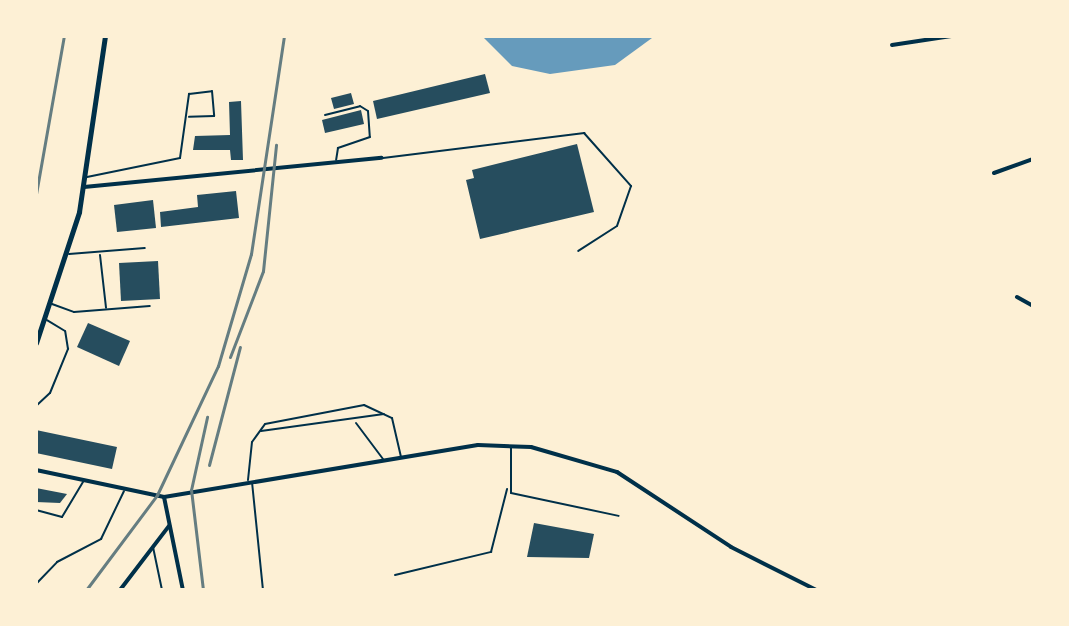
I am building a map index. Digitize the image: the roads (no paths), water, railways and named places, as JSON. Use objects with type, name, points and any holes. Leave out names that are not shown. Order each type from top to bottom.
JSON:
[{"type":"street","points":[[36,343],[69,254],[86,177],[105,36]]},
{"type":"street","points":[[892,45],[951,36]]},
{"type":"street","points":[[84,187],[382,158]]},
{"type":"street","points":[[994,173],[1033,159]]},
{"type":"street","points":[[1017,297],[1033,306]]},
{"type":"street","points":[[36,470],[164,497],[401,457],[511,445],[617,472],[731,547],[816,590]]},
{"type":"street","points":[[164,497],[183,590]]},
{"type":"street","points":[[120,590],[169,526]]},
{"type":"lane","points":[[86,177],[174,162],[189,117],[190,92],[212,91],[214,116],[189,117]]},
{"type":"lane","points":[[325,115],[360,106],[368,111],[370,137],[338,148],[336,161]]},
{"type":"lane","points":[[382,158],[584,133],[631,186],[617,226],[578,251]]},
{"type":"lane","points":[[69,254],[100,254],[145,248]]},
{"type":"lane","points":[[100,254],[106,310]]},
{"type":"lane","points":[[52,304],[106,310],[150,306]]},
{"type":"lane","points":[[36,406],[50,393],[68,349],[65,331],[46,319]]},
{"type":"lane","points":[[263,590],[250,481],[260,431],[272,419],[364,405],[386,413]]},
{"type":"lane","points":[[260,431],[356,420],[386,413]]},
{"type":"lane","points":[[386,413],[401,457]]},
{"type":"lane","points":[[356,420],[383,460]]},
{"type":"lane","points":[[395,575],[491,552],[507,489],[511,445]]},
{"type":"lane","points":[[36,510],[62,517],[75,506],[83,481]]},
{"type":"lane","points":[[36,584],[57,562],[101,539],[124,489]]},
{"type":"lane","points":[[507,489],[619,516]]},
{"type":"lane","points":[[153,546],[162,590]]},
{"type":"water","points":[[652,36],[615,65],[550,74],[512,66],[484,38]]},
{"type":"railway","points":[[36,194],[64,36]]},
{"type":"railway","points":[[86,590],[157,495],[218,366],[251,254],[284,36]]},
{"type":"railway","points":[[230,357],[263,271],[276,145]]},
{"type":"railway","points":[[209,465],[240,347]]},
{"type":"railway","points":[[203,590],[191,490],[207,417]]}]
